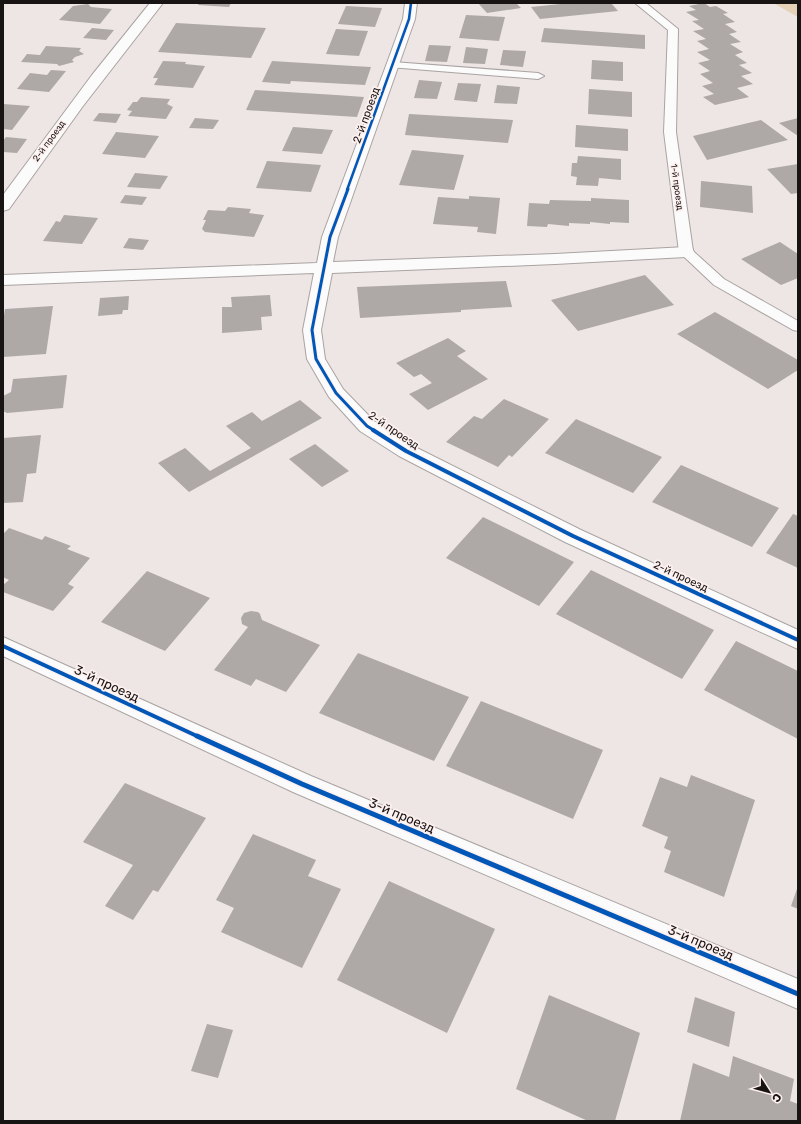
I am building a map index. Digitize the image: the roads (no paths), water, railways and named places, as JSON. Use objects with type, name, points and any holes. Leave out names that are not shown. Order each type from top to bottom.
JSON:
[{"type":"street","name":"2-й проезд","points":[[3,206],[70,112],[132,32],[157,3]]},
{"type":"street","name":"2-й проезд","points":[[411,3],[409,19],[330,237],[324,267],[312,330],[316,359],[336,394],[367,426],[406,451],[573,536],[798,640]]},
{"type":"street","points":[[3,280],[555,259],[686,252]]},
{"type":"street","name":"3-й проезд","points":[[3,646],[302,784],[798,994]]},
{"type":"lane","name":"1-й проезд","points":[[640,3],[674,29],[670,132],[686,252]]},
{"type":"lane","points":[[393,65],[538,76]]},
{"type":"lane","points":[[686,252],[719,282],[798,327]]}]
